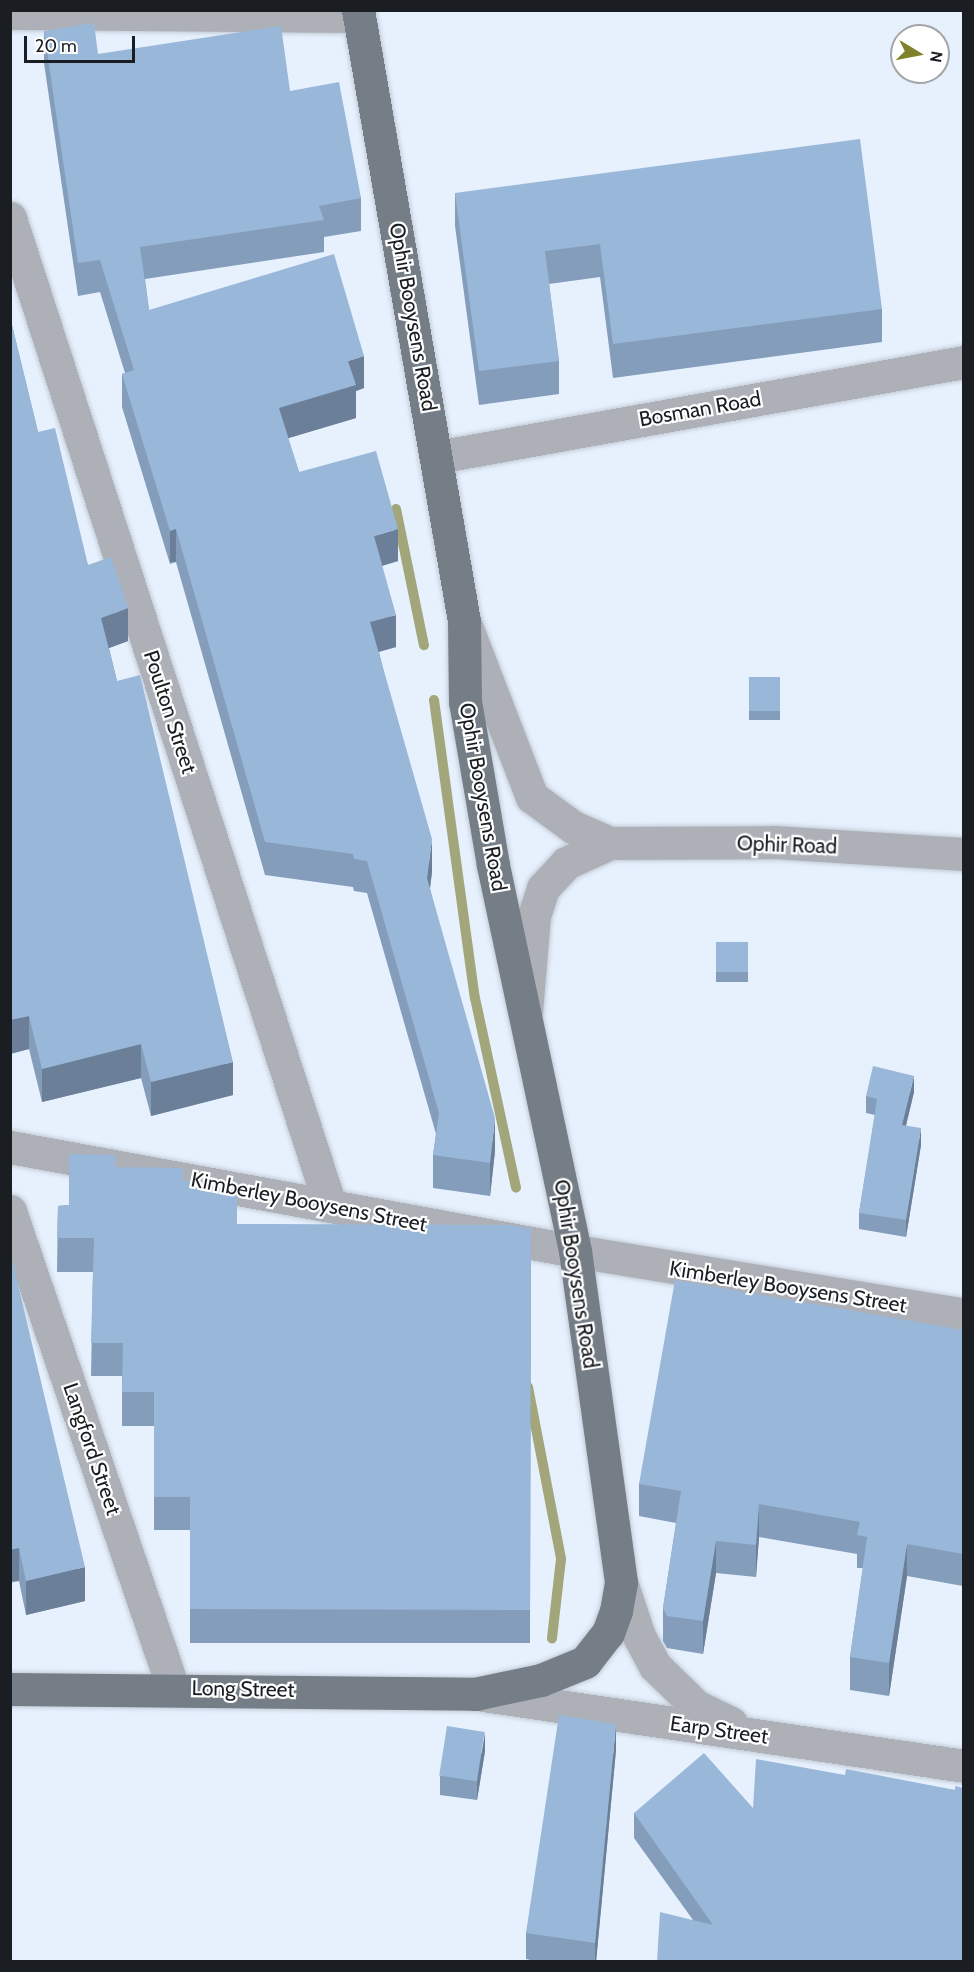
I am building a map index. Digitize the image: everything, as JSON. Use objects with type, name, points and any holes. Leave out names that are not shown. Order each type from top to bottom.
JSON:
[{"type":"main road","name":"Ophir Booysens Road","points":[[358,13],[464,621],[465,702],[471,737],[524,1020],[575,1251],[621,1582]]},
{"type":"main road","name":"Long Street","points":[[10,1689],[173,1688],[475,1694],[541,1680],[585,1662],[608,1633],[621,1582]]},
{"type":"street","points":[[10,13],[358,13]]},
{"type":"street","name":"Poulton Street","points":[[10,218],[330,1205]]},
{"type":"street","name":"Bosman Road","points":[[437,457],[963,362]]},
{"type":"street","points":[[464,621],[532,797],[573,827],[610,843]]},
{"type":"street","name":"Ophir Road","points":[[610,843],[774,842],[963,854]]},
{"type":"street","points":[[524,1020],[534,916],[543,888],[566,863],[610,843]]},
{"type":"street","name":"Kimberley Booysens Street","points":[[10,1146],[575,1251],[963,1316]]},
{"type":"street","name":"Langford Street","points":[[10,1211],[173,1688]]},
{"type":"street","points":[[621,1582],[646,1652],[668,1682],[696,1706],[754,1735]]},
{"type":"street","name":"Earp Street","points":[[475,1694],[963,1766]]},
{"type":"building","points":[[94,23],[98,54],[281,26],[290,91],[339,82],[361,198],[319,206],[324,220],[140,247],[149,310],[334,254],[364,356],[348,361],[356,385],[279,408],[299,472],[376,451],[398,529],[374,536],[396,615],[370,622],[432,839],[427,878],[495,1118],[490,1163],[433,1155],[439,1113],[367,861],[354,859],[353,854],[265,842],[176,529],[170,531],[122,374],[134,370],[100,260],[78,263],[44,31]]},
{"type":"building","points":[[860,139],[882,309],[613,344],[600,244],[545,251],[559,361],[479,371],[455,193]]},
{"type":"building","points":[[10,317],[38,432],[55,428],[88,565],[111,557],[128,608],[101,618],[117,681],[140,675],[233,1062],[151,1082],[141,1044],[42,1069],[29,1016],[10,1020]]},
{"type":"building","points":[[749,677],[780,677],[780,711],[749,711]]},
{"type":"building","points":[[716,942],[748,942],[748,972],[716,972]]},
{"type":"building","points":[[873,1066],[914,1076],[902,1125],[921,1128],[906,1220],[859,1213],[877,1099],[866,1096]]},
{"type":"building","points":[[69,1154],[116,1155],[115,1167],[183,1168],[183,1181],[237,1181],[237,1224],[511,1225],[531,1229],[530,1610],[190,1609],[190,1497],[154,1497],[154,1392],[122,1392],[123,1343],[91,1343],[94,1238],[57,1238],[58,1206],[69,1205]]},
{"type":"building","points":[[10,1251],[85,1567],[26,1581],[19,1548],[10,1550]]},
{"type":"building","points":[[675,1280],[963,1330],[963,1554],[907,1544],[889,1663],[850,1657],[867,1537],[857,1535],[860,1522],[759,1504],[756,1545],[716,1541],[703,1621],[667,1616],[663,1608],[681,1491],[639,1484]]},
{"type":"building","points":[[559,1715],[616,1724],[595,1943],[526,1933]]},
{"type":"building","points":[[447,1726],[485,1732],[477,1781],[439,1775]]},
{"type":"building","points":[[704,1753],[753,1808],[756,1759],[845,1775],[846,1769],[955,1790],[955,1786],[963,1788],[963,1962],[657,1962],[660,1912],[713,1925],[634,1813]]},
{"type":"waterway","points":[[396,509],[424,645]]},
{"type":"waterway","points":[[434,700],[475,998],[516,1188]]},
{"type":"waterway","points":[[528,1387],[561,1559],[552,1638]]}]
